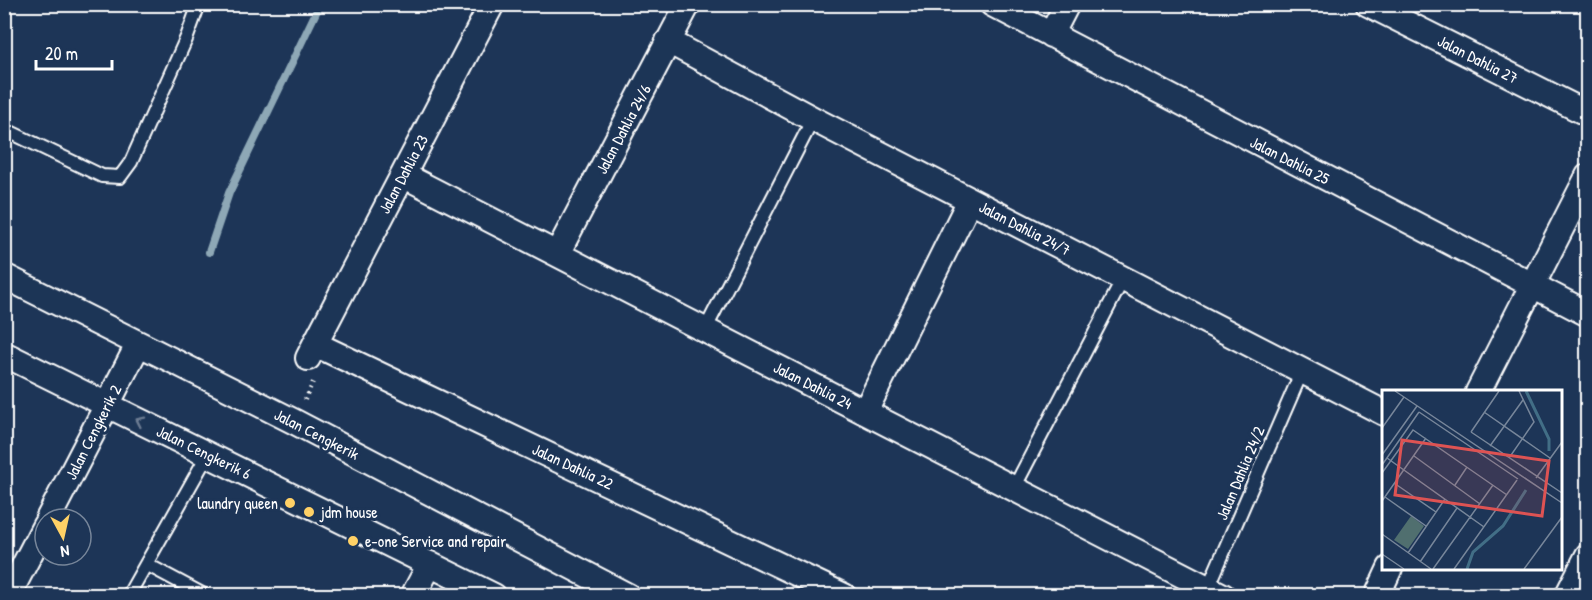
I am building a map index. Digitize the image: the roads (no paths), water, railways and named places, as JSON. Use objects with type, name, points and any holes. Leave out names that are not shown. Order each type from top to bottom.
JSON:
[{"type":"street","name":"Jalan Dahlia 23","points":[[311,351],[492,4]]},
{"type":"street","name":"Jalan Dahlia 24/6","points":[[557,254],[688,4]]},
{"type":"street","name":"Jalan Dahlia 25","points":[[992,4],[1587,314]]},
{"type":"street","points":[[1051,35],[1067,4]]},
{"type":"street","name":"Jalan Dahlia 27","points":[[1368,4],[1587,114]]},
{"type":"street","name":"Jalan Dahlia 24/7","points":[[669,41],[813,119],[1382,412]]},
{"type":"street","name":"Jalan Dahlia 24","points":[[403,175],[1216,592]]},
{"type":"street","points":[[1479,390],[1587,176]]},
{"type":"street","points":[[865,412],[970,200]]},
{"type":"street","name":"Jalan Cengkerik","points":[[4,276],[295,422],[628,596]]},
{"type":"street","name":"Jalan Cengkerik 2","points":[[54,507],[138,345]]},
{"type":"street","name":"Jalan Dahlia 22","points":[[311,351],[844,596]]},
{"type":"street","name":"Jalan Cengkerik 6","points":[[4,354],[494,596]]},
{"type":"street","points":[[8,596],[33,548]]},
{"type":"street","points":[[1567,596],[1587,555]]},
{"type":"street","points":[[413,596],[430,564]]},
{"type":"street","points":[[1377,596],[1389,570]]},
{"type":"lane","points":[[4,129],[102,176],[120,177],[131,162],[187,37],[199,4]]},
{"type":"lane","points":[[705,330],[813,119]]},
{"type":"lane","points":[[1014,488],[1123,279]]},
{"type":"lane","name":"Jalan Dahlia 24/2","points":[[1216,592],[1302,371]]},
{"type":"lane","points":[[128,596],[208,454]]},
{"type":"lane","points":[[146,564],[206,596]]},
{"type":"waterway","points":[[209,252],[229,193],[320,4]]},
{"type":"place","name":"laundry queen","points":[[290,503]]},
{"type":"place","name":"jdm house","points":[[309,512]]},
{"type":"place","name":"e-one Service and repair","points":[[353,541]]}]
